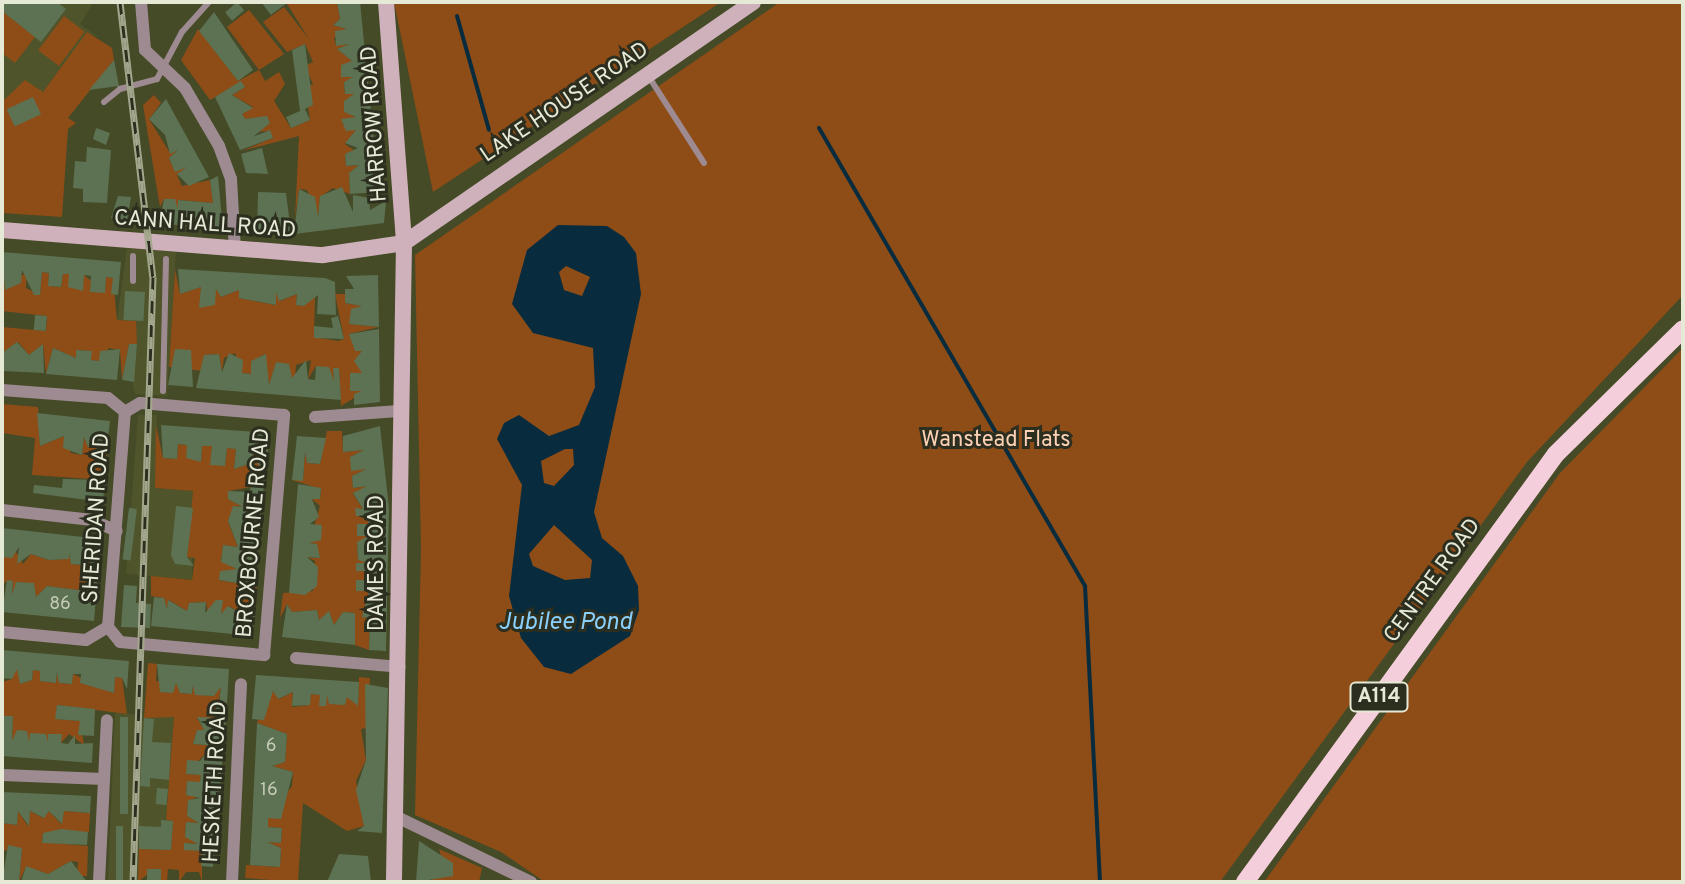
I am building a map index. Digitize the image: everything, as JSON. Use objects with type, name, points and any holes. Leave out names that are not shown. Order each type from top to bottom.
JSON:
[{"type":"main road","name":"HARROW ROAD","points":[[386,2],[404,243]]},
{"type":"main road","name":"LAKE HOUSE ROAD","points":[[404,243],[753,2]]},
{"type":"main road","name":"CANN HALL ROAD","points":[[2,230],[235,250],[352,255],[404,243]]},
{"type":"main road","name":"DAMES ROAD","points":[[394,882],[399,818],[399,411],[404,243]]},
{"type":"main road","name":"CENTRE ROAD","points":[[1245,882],[1556,454],[1683,329]]},
{"type":"street","points":[[142,6],[145,48],[165,68],[219,146],[231,179],[235,250]]},
{"type":"street","points":[[2,390],[96,396],[125,412]]},
{"type":"street","name":"BROXBOURNE ROAD","points":[[108,627],[120,642],[264,655],[284,415],[140,403],[125,412]]},
{"type":"street","points":[[315,417],[399,411]]},
{"type":"street","name":"SHERIDAN ROAD","points":[[108,627],[125,412]]},
{"type":"street","points":[[2,510],[92,520],[117,531]]},
{"type":"street","points":[[2,632],[86,640],[108,627]]},
{"type":"street","points":[[296,658],[400,667]]},
{"type":"street","name":"HESKETH ROAD","points":[[232,882],[241,684]]},
{"type":"street","points":[[99,882],[107,720]]},
{"type":"street","points":[[2,775],[104,779]]},
{"type":"street","points":[[399,818],[531,882]]},
{"type":"lane","points":[[104,102],[165,68],[182,32],[209,2]]},
{"type":"lane","points":[[646,74],[704,163]]},
{"type":"lane","points":[[133,256],[133,281]]},
{"type":"lane","points":[[163,391],[166,259]]},
{"type":"shaded area","points":[[2,2],[94,2],[80,24],[100,38],[87,33],[42,93],[2,102]]},
{"type":"shaded area","points":[[127,248],[176,252],[167,396],[135,394],[133,387],[136,322],[117,320]]},
{"type":"shaded area","points":[[138,415],[157,415],[155,488],[193,491],[192,580],[126,574]]},
{"type":"shaded area","points":[[115,713],[174,717],[166,820],[173,821],[171,850],[140,849],[138,882],[108,882]]},
{"type":"green space","points":[[337,2],[340,19],[333,25],[347,29],[334,38],[336,45],[350,44],[337,49],[352,61],[341,77],[353,77],[344,83],[345,94],[354,94],[344,111],[356,117],[342,124],[356,130],[345,144],[358,153],[345,154],[346,166],[359,165],[349,173],[350,194],[333,188],[320,197],[318,217],[307,190],[299,189],[295,218],[299,136],[241,151],[273,138],[270,131],[251,132],[270,123],[267,117],[245,119],[242,114],[253,107],[232,95],[245,87],[241,82],[210,100],[181,60],[198,29],[238,81],[259,70],[265,81],[279,72],[285,84],[274,101],[291,128],[310,120],[305,87],[313,84],[305,66],[313,62],[305,44],[287,52],[263,22],[284,7],[309,39],[287,4]]},
{"type":"green space","points":[[394,2],[721,2],[433,192]]},
{"type":"green space","name":"Wanstead Flats","points":[[780,2],[1683,2],[1683,295],[1527,462],[1220,882],[545,882],[501,852],[415,815],[421,549],[415,255]]},
{"type":"green space","points":[[249,10],[284,54],[259,70],[227,27]]},
{"type":"green space","points":[[2,11],[35,37],[15,63],[2,53]]},
{"type":"green space","points":[[64,16],[85,32],[59,66],[38,50]]},
{"type":"green space","points":[[87,32],[112,48],[114,60],[68,118],[76,123],[68,129],[62,217],[2,213],[2,102],[25,80],[43,92]]},
{"type":"green space","points":[[154,95],[161,103],[149,119],[170,153],[178,150],[169,158],[175,171],[187,167],[177,175],[182,186],[210,180],[213,203],[179,200],[178,209],[164,199],[160,207],[143,105]]},
{"type":"green space","points":[[4,268],[5,290],[27,271],[26,288],[40,295],[42,272],[49,273],[48,286],[61,287],[63,274],[69,274],[82,291],[84,275],[105,292],[106,277],[113,278],[117,320],[136,321],[137,344],[129,344],[122,380],[120,350],[109,348],[99,361],[91,360],[91,351],[77,350],[76,358],[53,348],[46,374],[43,344],[29,355],[18,342],[2,353],[2,327],[46,331],[47,316],[2,311]]},
{"type":"green space","points":[[175,269],[180,294],[201,287],[200,308],[216,289],[221,297],[239,290],[239,298],[275,305],[276,292],[280,301],[297,294],[296,305],[304,306],[315,295],[314,337],[338,341],[344,339],[335,294],[345,294],[345,303],[362,306],[349,324],[379,327],[349,334],[362,351],[355,361],[362,368],[362,393],[341,406],[339,368],[333,368],[334,381],[316,366],[308,379],[311,360],[296,365],[295,378],[288,377],[289,364],[276,363],[269,385],[265,354],[252,361],[251,374],[242,373],[235,353],[224,358],[222,372],[219,354],[204,355],[203,371],[169,367]]},
{"type":"green space","points":[[1683,348],[1683,882],[1264,882],[1560,473]]},
{"type":"green space","points":[[2,404],[38,407],[40,446],[64,436],[71,453],[82,455],[84,437],[88,447],[102,449],[108,438],[105,480],[32,475],[35,438],[2,433]]},
{"type":"green space","points":[[156,425],[163,458],[177,459],[178,444],[187,445],[201,462],[202,446],[212,446],[211,464],[225,466],[227,448],[236,449],[234,469],[249,464],[255,450],[259,464],[267,465],[264,485],[228,491],[228,499],[243,507],[234,506],[228,522],[238,547],[223,545],[221,561],[237,569],[219,580],[257,587],[247,617],[229,606],[221,614],[222,600],[208,613],[206,602],[189,603],[187,611],[169,600],[167,609],[164,598],[151,596],[151,576],[192,580],[195,558],[187,557],[193,491],[155,488]]},
{"type":"green space","points":[[327,431],[342,431],[343,452],[364,450],[350,457],[366,469],[352,476],[353,488],[367,486],[353,494],[363,509],[356,516],[368,516],[368,524],[357,524],[357,536],[368,536],[357,543],[358,560],[386,563],[356,564],[356,571],[369,571],[356,591],[369,591],[362,617],[370,618],[369,650],[355,645],[355,613],[343,612],[334,625],[329,611],[319,620],[317,610],[292,612],[287,604],[280,618],[283,593],[313,591],[315,561],[307,557],[319,558],[316,544],[309,543],[320,506],[312,499],[320,499],[321,489],[292,480],[303,480],[305,452],[307,463],[320,464]]},
{"type":"green space","points":[[13,547],[23,564],[31,554],[48,560],[68,559],[69,553],[71,564],[84,565],[91,555],[86,591],[47,586],[36,597],[34,584],[17,582],[12,595],[13,581],[2,583],[2,557]]},
{"type":"green space","points":[[148,663],[157,664],[156,681],[177,683],[180,693],[192,694],[193,685],[196,694],[213,696],[221,687],[216,718],[197,718],[204,730],[197,730],[193,744],[207,745],[207,752],[186,774],[201,775],[200,782],[187,782],[186,795],[200,796],[188,801],[187,816],[199,823],[186,822],[185,836],[198,844],[185,843],[184,849],[202,851],[202,882],[199,872],[186,872],[179,882],[179,870],[168,869],[167,882],[160,882],[155,868],[138,882],[139,849],[171,850],[173,821],[166,820],[174,717],[144,718]]},
{"type":"green space","points":[[13,668],[21,669],[20,684],[32,680],[33,670],[40,671],[40,681],[56,683],[57,672],[60,683],[71,684],[73,674],[113,693],[115,677],[122,678],[127,714],[57,705],[56,719],[80,721],[84,745],[69,734],[61,743],[55,733],[48,742],[12,741],[13,716],[4,716],[2,728],[2,682],[12,679]]},
{"type":"green space","points":[[359,677],[370,678],[367,728],[361,729],[366,760],[356,781],[364,826],[347,831],[303,803],[298,882],[245,878],[246,865],[280,867],[281,848],[267,842],[281,843],[282,828],[268,827],[268,818],[292,786],[293,772],[272,766],[285,762],[287,734],[257,723],[266,701],[273,691],[279,699],[293,692],[292,707],[309,705],[311,694],[320,695],[320,706],[327,695],[353,697],[358,706]]},
{"type":"green space","points":[[18,811],[28,826],[30,811],[43,818],[49,811],[61,824],[64,811],[90,813],[89,832],[43,833],[42,842],[88,846],[87,876],[77,876],[78,862],[71,861],[48,874],[26,867],[19,882],[22,848],[2,851],[2,823],[17,825]]},
{"type":"green space","points":[[439,849],[482,868],[479,882],[432,881],[433,875],[453,876],[453,864],[443,863]]},
{"type":"water","name":"Jubilee Pond","points":[[558,225],[607,226],[624,237],[636,253],[641,294],[594,512],[602,538],[623,556],[638,586],[639,610],[630,636],[571,674],[544,667],[521,638],[509,596],[522,485],[497,439],[504,423],[519,415],[549,436],[579,425],[595,387],[593,348],[533,333],[512,304],[527,250]],"holes":[[[566,266],[590,277],[582,296],[564,290],[559,272]],[[565,449],[573,449],[574,465],[554,486],[544,483],[541,461]],[[554,525],[592,560],[590,578],[565,580],[533,566],[529,554]]]},
{"type":"building","points":[[2,2],[57,2],[66,9],[41,42],[2,11]]},
{"type":"building","points":[[237,2],[244,10],[232,21],[225,12]]},
{"type":"building","points":[[261,2],[288,2],[271,15]]},
{"type":"building","points":[[337,2],[360,2],[379,192],[350,194],[349,173],[359,165],[346,166],[345,154],[358,148],[345,143],[356,130],[346,131],[341,119],[356,117],[344,112],[344,101],[354,94],[345,94],[344,82],[353,77],[341,77],[341,65],[352,61],[337,49],[350,44],[336,46],[335,31],[347,29],[333,25],[340,19]]},
{"type":"building","points":[[214,12],[253,70],[238,81],[199,31]]},
{"type":"building","points":[[305,44],[313,105],[305,109],[310,120],[291,128],[286,117],[300,111],[292,50]]},
{"type":"building","points":[[114,60],[119,86],[89,90]]},
{"type":"building","points":[[241,81],[245,87],[232,95],[253,108],[242,114],[245,119],[267,116],[270,123],[253,137],[270,130],[273,138],[240,150],[215,97]]},
{"type":"building","points":[[33,97],[41,114],[15,126],[7,109]]},
{"type":"building","points":[[166,99],[209,177],[189,186],[177,174],[187,167],[175,172],[169,158],[178,150],[170,154],[165,135],[149,119]]},
{"type":"building","points":[[96,128],[110,133],[106,145],[93,139]]},
{"type":"building","points":[[87,147],[111,150],[107,203],[83,202],[83,189],[73,188],[75,161],[86,162]]},
{"type":"building","points":[[262,148],[268,174],[246,173],[241,154]]},
{"type":"building","points":[[218,176],[223,230],[159,223],[164,199],[175,199],[178,209],[178,200],[213,203],[210,180]]},
{"type":"building","points":[[342,187],[353,212],[353,195],[369,198],[370,210],[386,201],[384,223],[294,234],[299,189],[315,197],[318,217],[320,196]]},
{"type":"building","points":[[258,192],[286,193],[291,232],[257,231]]},
{"type":"building","points":[[118,196],[131,197],[127,220],[111,218]]},
{"type":"building","points":[[2,252],[121,262],[118,295],[111,294],[113,278],[106,277],[105,293],[90,292],[91,276],[84,275],[83,291],[68,287],[69,274],[63,274],[61,287],[48,286],[49,273],[42,272],[40,295],[34,295],[22,270],[21,283],[5,290]]},
{"type":"building","points":[[178,269],[325,278],[335,282],[336,315],[317,314],[318,295],[304,306],[296,305],[297,294],[279,301],[276,292],[276,305],[239,298],[239,290],[221,297],[216,289],[215,305],[199,308],[201,287],[180,294]]},
{"type":"building","points":[[378,275],[379,327],[349,324],[351,309],[362,306],[345,303],[345,289],[354,289],[346,276]]},
{"type":"building","points":[[125,291],[145,292],[143,321],[123,320]]},
{"type":"building","points":[[35,315],[47,316],[46,331],[34,330]]},
{"type":"building","points":[[338,316],[344,339],[314,338],[314,326],[333,328],[331,318]]},
{"type":"building","points":[[379,329],[380,402],[354,405],[354,394],[362,391],[350,391],[350,373],[362,373],[354,361],[362,351],[355,351],[349,334]]},
{"type":"building","points":[[17,342],[29,355],[43,344],[44,373],[2,371],[2,353]]},
{"type":"building","points":[[129,344],[137,344],[134,382],[122,380]]},
{"type":"building","points":[[53,348],[76,358],[76,350],[92,351],[91,360],[99,361],[100,351],[120,349],[117,380],[46,374]]},
{"type":"building","points":[[175,349],[191,350],[193,387],[168,385]]},
{"type":"building","points":[[229,353],[243,360],[242,373],[251,374],[251,361],[266,354],[269,385],[276,362],[289,364],[292,378],[306,360],[308,379],[315,380],[316,366],[329,367],[334,381],[333,368],[339,368],[341,400],[196,388],[204,355],[219,354],[222,372]]},
{"type":"building","points":[[37,413],[110,421],[108,438],[103,449],[88,447],[84,437],[82,455],[63,448],[64,436],[40,446]]},
{"type":"building","points":[[161,425],[269,433],[267,465],[258,465],[255,450],[249,464],[234,469],[236,449],[227,448],[225,466],[210,465],[212,446],[202,446],[201,462],[186,458],[187,445],[178,444],[177,459],[163,458]]},
{"type":"building","points":[[380,426],[389,508],[386,651],[369,650],[370,618],[362,617],[369,591],[356,591],[356,580],[369,580],[369,571],[356,571],[356,563],[368,563],[358,560],[357,542],[368,536],[357,536],[357,524],[368,524],[368,516],[356,516],[355,508],[363,509],[353,493],[367,486],[353,488],[352,476],[366,469],[351,471],[350,457],[364,450],[343,452],[343,436]]},
{"type":"building","points":[[297,436],[326,438],[320,464],[307,463],[305,452],[303,481],[292,480]]},
{"type":"building","points":[[63,479],[105,480],[103,502],[33,493],[34,485],[62,488]]},
{"type":"building","points":[[251,484],[264,485],[254,586],[219,580],[220,571],[237,569],[221,562],[223,545],[238,547],[228,521],[233,506],[243,507],[228,499],[228,491],[250,492]]},
{"type":"building","points":[[298,484],[321,488],[320,499],[312,499],[319,517],[310,524],[322,525],[321,540],[309,543],[317,544],[320,558],[307,557],[318,567],[317,586],[305,595],[289,593]]},
{"type":"building","points":[[176,506],[193,508],[187,557],[194,566],[175,564],[171,555]]},
{"type":"building","points":[[129,508],[137,509],[131,561],[123,560]]},
{"type":"building","points":[[2,528],[101,539],[94,621],[2,612],[7,580],[13,581],[12,595],[16,582],[34,583],[36,597],[47,586],[86,591],[91,555],[84,565],[71,564],[69,553],[69,559],[49,560],[31,554],[17,564],[19,547],[12,558],[2,557]]},
{"type":"building","points":[[124,585],[137,586],[136,603],[151,604],[150,628],[121,627]]},
{"type":"building","points":[[154,597],[164,598],[167,609],[168,600],[187,611],[189,603],[206,602],[205,613],[216,600],[223,600],[221,614],[228,606],[247,617],[248,607],[255,608],[253,636],[151,626]]},
{"type":"building","points":[[287,604],[292,612],[317,610],[319,620],[329,611],[334,625],[343,612],[355,613],[355,645],[282,637]]},
{"type":"building","points":[[2,650],[129,661],[127,689],[122,678],[115,677],[114,693],[80,683],[81,674],[73,674],[72,684],[59,683],[57,672],[56,683],[40,681],[40,671],[33,670],[32,680],[20,684],[17,669],[12,679],[2,678]]},
{"type":"building","points":[[157,664],[229,669],[227,703],[219,703],[221,687],[214,696],[195,695],[193,685],[192,694],[180,693],[176,683],[173,693],[160,692]]},
{"type":"building","points":[[256,675],[359,682],[358,706],[347,697],[345,705],[329,704],[327,695],[326,706],[319,706],[320,695],[311,694],[310,705],[292,706],[293,692],[278,699],[273,691],[264,720],[252,719]]},
{"type":"building","points":[[365,684],[388,688],[382,833],[357,831],[364,826],[356,790],[366,760]]},
{"type":"building","points":[[57,705],[95,709],[94,736],[78,735],[80,721],[55,719]]},
{"type":"building","points":[[216,705],[227,706],[213,867],[201,866],[202,851],[184,850],[184,843],[198,844],[185,837],[186,822],[199,823],[187,816],[188,800],[200,798],[186,795],[187,781],[200,782],[201,775],[186,774],[187,760],[200,761],[207,752],[207,745],[193,744],[197,730],[204,730],[197,717],[216,718]]},
{"type":"building","points":[[4,716],[13,716],[12,741],[17,730],[27,731],[29,742],[30,733],[46,734],[48,742],[48,734],[62,734],[61,743],[68,744],[75,735],[75,744],[93,743],[92,763],[2,756]]},
{"type":"building","points":[[120,717],[128,717],[128,814],[120,814]]},
{"type":"building","points":[[144,718],[154,719],[152,742],[171,743],[169,780],[150,778],[150,787],[140,786]]},
{"type":"building","points":[[257,723],[287,734],[285,762],[272,766],[293,772],[281,819],[268,818],[268,827],[282,828],[281,843],[267,842],[281,848],[280,867],[250,865]]},
{"type":"building","points":[[157,788],[168,789],[167,805],[156,804]]},
{"type":"building","points":[[2,792],[91,796],[90,813],[64,811],[62,824],[49,811],[44,818],[30,811],[29,826],[18,811],[17,825],[2,823]]},
{"type":"building","points":[[161,820],[173,821],[171,850],[139,849],[139,826],[161,827]]},
{"type":"building","points":[[116,826],[123,826],[123,882],[116,882]]},
{"type":"building","points":[[61,829],[88,832],[87,845],[42,843],[43,833]]},
{"type":"building","points":[[419,841],[453,863],[453,876],[416,882]]},
{"type":"building","points":[[8,845],[22,848],[19,882],[2,882]]},
{"type":"building","points":[[339,854],[368,856],[371,882],[327,882]]},
{"type":"building","points":[[71,861],[87,882],[21,882],[26,866],[48,874]]},
{"type":"building","points":[[147,869],[161,869],[161,882],[147,882]]},
{"type":"waterway","points":[[457,16],[489,130]]},
{"type":"waterway","points":[[819,128],[1085,586],[1100,882]]},
{"type":"railway","points":[[120,2],[153,277],[133,882]]}]
